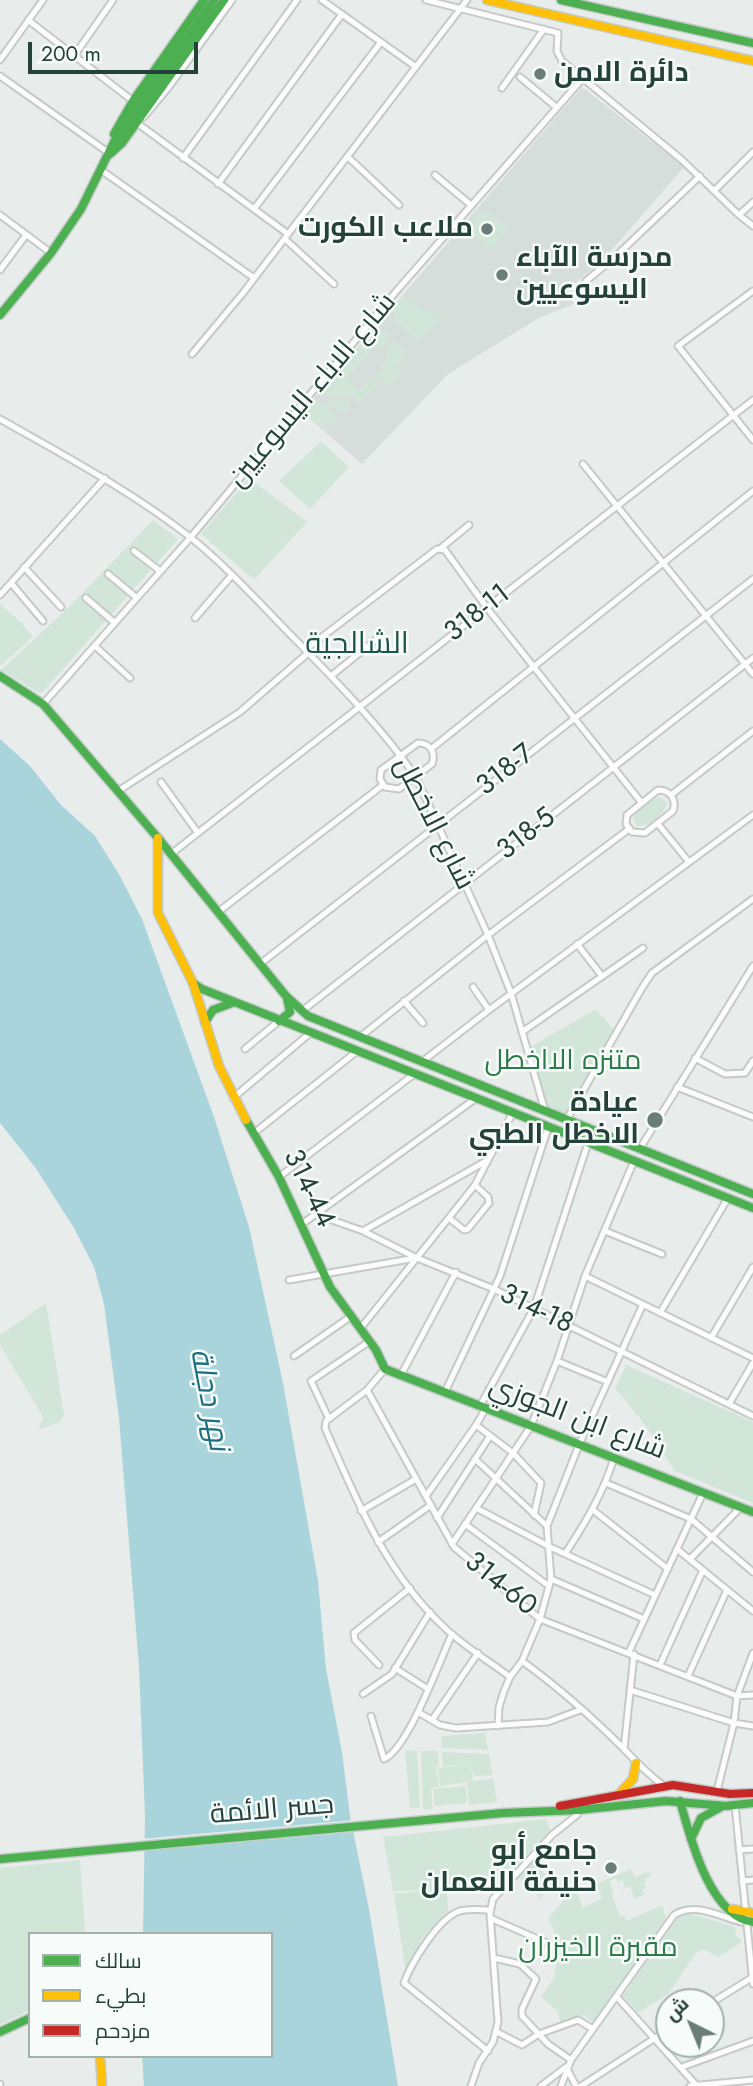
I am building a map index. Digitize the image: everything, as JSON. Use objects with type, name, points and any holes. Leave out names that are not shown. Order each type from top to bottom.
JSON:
[{"type":"main road","points":[[111,150],[116,130],[133,101],[204,0]]},
{"type":"main road","points":[[111,150],[117,149],[136,124],[214,0]]},
{"type":"main road","points":[[0,315],[51,253],[81,209],[111,150],[186,46],[224,0]]},
{"type":"main road","points":[[487,0],[753,61]]},
{"type":"main road","points":[[561,0],[753,43]]},
{"type":"main road","points":[[0,676],[43,704],[158,838],[286,996],[315,1020],[753,1194]]},
{"type":"main road","name":"314-44","points":[[158,838],[161,853],[156,902],[158,913],[192,983],[233,1098],[279,1177],[323,1274],[350,1317],[370,1342],[385,1369]]},
{"type":"main road","points":[[160,867],[173,857]]},
{"type":"main road","points":[[192,983],[309,1034],[753,1208]]},
{"type":"main road","points":[[279,1021],[290,1012],[286,996]]},
{"type":"main road","points":[[205,1022],[213,1010],[234,1003]]},
{"type":"main road","points":[[296,1028],[295,1019],[302,1011]]},
{"type":"main road","name":"شارع ابن الجوزي","points":[[385,1369],[753,1512]]},
{"type":"main road","points":[[614,1798],[629,1785],[636,1763]]},
{"type":"main road","points":[[681,1785],[680,1801],[707,1884],[726,1906],[750,1917]]},
{"type":"main road","points":[[547,1810],[664,1786],[681,1785],[738,1794],[753,1793]]},
{"type":"main road","points":[[664,1786],[666,1801]]},
{"type":"main road","points":[[547,1810],[578,1810],[666,1801],[730,1805],[753,1803]]},
{"type":"main road","points":[[691,1839],[699,1819],[707,1812],[730,1805]]},
{"type":"main road","name":"جسر الائمة","points":[[0,1859],[547,1810]]},
{"type":"main road","points":[[0,2032],[28,2019]]},
{"type":"main road","points":[[100,2058],[102,2086]]},
{"type":"street","points":[[0,60],[43,0]]},
{"type":"street","points":[[74,56],[113,0]]},
{"type":"street","points":[[232,0],[160,99],[136,124],[254,209],[334,284]]},
{"type":"street","points":[[183,158],[298,0]]},
{"type":"street","points":[[322,0],[416,67]]},
{"type":"street","points":[[426,0],[558,33],[559,56],[700,176],[753,226]]},
{"type":"street","points":[[192,354],[286,237],[467,0]]},
{"type":"street","points":[[218,184],[342,14]]},
{"type":"street","points":[[28,20],[133,101]]},
{"type":"street","points":[[502,88],[544,29]]},
{"type":"street","points":[[254,209],[381,42]]},
{"type":"street","points":[[0,76],[111,150]]},
{"type":"street","points":[[520,77],[556,107]]},
{"type":"street","name":"شارع الاباء اليسوعيين","points":[[43,704],[190,538],[310,391],[583,78]]},
{"type":"street","points":[[715,190],[753,152]]},
{"type":"street","points":[[348,157],[399,205]]},
{"type":"street","points":[[101,170],[254,278]]},
{"type":"street","points":[[435,175],[471,205]]},
{"type":"street","points":[[586,281],[700,176]]},
{"type":"street","points":[[739,215],[753,202]]},
{"type":"street","points":[[0,215],[51,253]]},
{"type":"street","points":[[0,270],[26,234]]},
{"type":"street","points":[[753,291],[678,346],[753,440]]},
{"type":"street","name":"318-11","points":[[173,857],[198,833],[753,400]]},
{"type":"street","name":"شارع الاخطل","points":[[0,419],[105,478],[190,538],[232,575],[307,651],[360,706],[400,754],[416,777],[488,935],[511,993],[545,1111]]},
{"type":"street","points":[[583,464],[753,674]]},
{"type":"street","points":[[0,595],[105,478]]},
{"type":"street","points":[[431,748],[753,491]]},
{"type":"street","points":[[118,791],[240,712],[307,651],[469,525]]},
{"type":"street","points":[[441,548],[453,559],[487,608],[641,802]]},
{"type":"street","points":[[134,551],[160,571]]},
{"type":"street","points":[[24,567],[61,607]]},
{"type":"street","points":[[108,574],[136,598]]},
{"type":"street","points":[[195,618],[232,575]]},
{"type":"street","name":"318-7","points":[[260,964],[753,579]]},
{"type":"street","points":[[11,583],[43,621]]},
{"type":"street","points":[[86,598],[115,623]]},
{"type":"street","points":[[331,676],[378,638]]},
{"type":"street","points":[[94,646],[130,678]]},
{"type":"street","name":"318-5","points":[[302,1011],[753,658]]},
{"type":"street","points":[[671,795],[753,731]]},
{"type":"street","points":[[418,743],[431,748],[432,764],[416,777],[399,789],[390,789],[383,785],[380,779],[382,770],[400,754],[418,743]]},
{"type":"street","points":[[161,782],[198,833]]},
{"type":"street","points":[[218,912],[383,785]]},
{"type":"street","points":[[658,790],[671,795],[674,802],[673,811],[658,824],[640,834],[629,830],[626,824],[627,815],[641,802],[658,790]]},
{"type":"street","points":[[423,1061],[753,815]]},
{"type":"street","points":[[658,824],[688,862]]},
{"type":"street","points":[[360,1037],[488,935],[629,830]]},
{"type":"street","points":[[567,1119],[653,973],[753,899]]},
{"type":"street","points":[[577,944],[602,976]]},
{"type":"street","points":[[522,1032],[643,948]]},
{"type":"street","points":[[639,1150],[753,966]]},
{"type":"street","points":[[473,988],[489,1010]]},
{"type":"street","points":[[404,1001],[423,1023]]},
{"type":"street","points":[[245,1049],[279,1021]]},
{"type":"street","points":[[233,1098],[309,1034]]},
{"type":"street","points":[[254,1133],[356,1052]]},
{"type":"street","points":[[695,1058],[725,1074],[745,1073],[753,1061]]},
{"type":"street","points":[[279,1177],[413,1075]]},
{"type":"street","points":[[677,1087],[753,1116]]},
{"type":"street","points":[[302,1224],[475,1099]]},
{"type":"street","points":[[360,1329],[475,1185],[512,1114]]},
{"type":"street","points":[[445,1392],[507,1259],[548,1128]]},
{"type":"street","points":[[426,1496],[476,1425],[534,1308],[588,1143]]},
{"type":"street","points":[[363,1231],[488,1160]]},
{"type":"street","points":[[452,1544],[531,1426],[558,1361],[585,1276],[634,1161]]},
{"type":"street","points":[[449,1218],[464,1230],[468,1229],[489,1203],[488,1197],[475,1185]]},
{"type":"street","points":[[660,1313],[728,1198]]},
{"type":"street","name":"314-18","points":[[315,1214],[363,1231],[417,1258],[494,1289],[753,1416]]},
{"type":"street","points":[[605,1231],[662,1254]]},
{"type":"street","points":[[289,1280],[417,1258]]},
{"type":"street","points":[[711,1338],[753,1267]]},
{"type":"street","points":[[401,1375],[456,1272]]},
{"type":"street","points":[[585,1276],[753,1361],[729,1404]]},
{"type":"street","points":[[498,1726],[499,1707],[510,1677],[522,1661],[540,1619],[551,1579],[547,1526],[579,1445],[643,1304]]},
{"type":"street","points":[[294,1356],[350,1317]]},
{"type":"street","points":[[329,1419],[311,1381],[370,1342]]},
{"type":"street","points":[[558,1361],[608,1382]]},
{"type":"street","points":[[385,1369],[367,1390],[326,1421],[325,1428],[361,1511],[378,1542],[410,1588],[452,1634],[510,1677]]},
{"type":"street","name":"314-60","points":[[367,1390],[452,1544],[540,1619],[737,1696],[753,1695]]},
{"type":"street","points":[[476,1425],[513,1453],[541,1483],[534,1515]]},
{"type":"street","points":[[438,1518],[490,1436]]},
{"type":"street","points":[[565,1554],[593,1510],[614,1458]]},
{"type":"street","points":[[475,1459],[547,1526]]},
{"type":"street","points":[[361,1511],[416,1479]]},
{"type":"street","points":[[606,1483],[691,1519],[753,1572]]},
{"type":"street","points":[[624,1749],[631,1653],[703,1493]]},
{"type":"street","points":[[378,1542],[431,1505]]},
{"type":"street","points":[[690,1559],[741,1507]]},
{"type":"street","points":[[476,1508],[550,1547],[655,1595]]},
{"type":"street","points":[[593,1510],[668,1569]]},
{"type":"street","points":[[465,1524],[549,1586]]},
{"type":"street","points":[[677,1549],[753,1611]]},
{"type":"street","points":[[660,1665],[703,1570]]},
{"type":"street","points":[[551,1579],[645,1619]]},
{"type":"street","points":[[379,1665],[355,1640],[354,1633],[410,1588]]},
{"type":"street","points":[[688,1676],[727,1590]]},
{"type":"street","points":[[363,1694],[390,1677],[430,1612]]},
{"type":"street","points":[[371,1716],[384,1759],[394,1751],[418,1712],[452,1634]]},
{"type":"street","points":[[432,1720],[478,1653]]},
{"type":"street","points":[[717,1791],[734,1723],[737,1696],[753,1653]]},
{"type":"street","points":[[522,1661],[549,1680],[664,1786]]},
{"type":"street","points":[[396,1668],[428,1689]]},
{"type":"street","points":[[630,1690],[734,1723],[753,1726]]},
{"type":"street","points":[[418,1712],[440,1725],[456,1728],[548,1723],[580,1710]]},
{"type":"street","points":[[730,1805],[750,1917],[753,1984]]},
{"type":"street","points":[[471,2086],[476,2070],[497,2032],[490,1910],[498,1891],[552,1835],[577,1815],[578,1810]]},
{"type":"street","points":[[739,1850],[753,1849]]},
{"type":"street","points":[[743,1881],[753,1880]]},
{"type":"street","points":[[541,2086],[566,2067],[677,1913],[694,1909],[750,1917]]},
{"type":"street","points":[[488,2051],[404,1983],[426,1942],[453,1914],[490,1910]]},
{"type":"street","points":[[490,1918],[554,1946]]},
{"type":"street","points":[[494,1958],[520,1964],[536,1979],[521,2014],[548,2044],[571,2060]]},
{"type":"street","points":[[725,1994],[753,1977]]},
{"type":"street","points":[[617,1997],[655,2037]]},
{"type":"street","points":[[497,2032],[522,2045],[539,2034],[578,2020],[593,2029]]},
{"type":"street","points":[[566,2067],[579,2086],[655,2039]]},
{"type":"street","points":[[681,2067],[753,2042]]},
{"type":"street","points":[[673,2058],[694,2086],[753,2080]]},
{"type":"street","points":[[561,2086],[566,2067]]},
{"type":"shaded area","name":"مدرسة الآباء اليسوعيين","points":[[582,87],[684,167],[603,260],[567,290],[574,304],[539,318],[448,374],[362,464],[302,412]]},
{"type":"green space","name":"ملاعب الكورت","points":[[483,209],[508,228],[491,249],[467,229]]},
{"type":"green space","points":[[402,297],[440,317],[419,341],[395,320],[396,316],[390,310]]},
{"type":"green space","points":[[378,324],[391,338],[381,349],[376,346],[347,379],[359,390],[373,376],[379,382],[359,403],[350,395],[326,395],[322,390]]},
{"type":"green space","points":[[394,341],[406,353],[396,366],[402,373],[386,384],[376,375],[387,359],[386,351]]},
{"type":"green space","points":[[315,399],[323,405],[328,401],[346,399],[349,410],[342,413],[332,405],[328,409],[338,420],[333,426],[321,420],[329,430],[327,432],[303,412]]},
{"type":"green space","points":[[321,441],[349,467],[310,509],[279,481]]},
{"type":"green space","points":[[249,478],[307,522],[254,580],[201,534]]},
{"type":"green space","points":[[153,520],[178,539],[41,694],[1,670],[70,606]]},
{"type":"green space","points":[[0,604],[22,623],[33,637],[0,666]]},
{"type":"green space","points":[[660,797],[667,803],[663,812],[651,823],[637,826],[633,819],[637,812],[648,802]]},
{"type":"green space","name":"متنزه الااخطل","points":[[596,1009],[614,1030],[567,1117],[545,1111],[527,1049]]},
{"type":"green space","points":[[46,1303],[64,1415],[60,1422],[41,1429],[39,1425],[43,1420],[42,1415],[0,1345],[0,1335]]},
{"type":"green space","points":[[626,1365],[753,1422],[753,1503],[675,1471],[642,1421],[615,1388]]},
{"type":"green space","points":[[485,1733],[488,1750],[442,1748],[441,1736]]},
{"type":"green space","points":[[405,1750],[417,1751],[420,1807],[410,1808]]},
{"type":"green space","points":[[421,1751],[438,1751],[439,1766],[436,1767],[439,1787],[431,1788],[433,1809],[423,1810]]},
{"type":"green space","points":[[442,1752],[489,1754],[493,1775],[474,1776],[471,1766],[473,1781],[470,1782],[493,1778],[497,1802],[469,1805],[467,1782],[440,1786],[438,1768],[459,1765],[443,1766]]},
{"type":"green space","points":[[466,1786],[467,1803],[435,1806],[433,1789]]},
{"type":"green space","points":[[546,1819],[550,1830],[496,1887],[447,1889],[448,1910],[420,1942],[406,1975],[394,1894],[433,1890],[393,1891],[383,1837]]},
{"type":"green space","name":"مقبرة الخيزران","points":[[539,1852],[545,1857],[537,1867],[554,1882],[540,1898],[517,1877]]},
{"type":"green space","points":[[80,1860],[85,1932],[28,1932],[28,2011],[0,2025],[0,1868]]},
{"type":"green space","name":"مقبرة الخيزران","points":[[631,1869],[635,1877],[649,1871],[651,1876],[645,1879],[646,1888],[642,1890],[644,1895],[635,1899],[630,1886],[621,1890],[625,1886],[622,1880],[618,1882],[616,1878],[609,1881],[620,1916],[624,1915],[626,1921],[662,1905],[666,1918],[595,2021],[584,2015],[561,2023],[557,2011],[541,1997],[556,1975],[554,1972],[558,1958],[549,1917],[575,1889],[583,1908],[602,1898],[596,1884]]},
{"type":"green space","name":"مقبرة الخيزران","points":[[683,1914],[692,1914],[735,1927],[736,1936],[741,1939],[741,1943],[718,1957],[703,1949],[696,1953],[672,1988],[655,1988],[655,2002],[638,2013],[623,1996],[673,1921]]},
{"type":"water","name":"نهر دجلة","points":[[0,739],[30,766],[61,805],[95,836],[142,919],[214,1117],[249,1227],[283,1383],[318,1581],[326,1669],[398,2086],[144,2086],[142,2058],[273,2058],[273,1932],[143,1932],[145,1816],[139,1667],[119,1418],[104,1304],[94,1267],[74,1228],[35,1167],[0,1123]]},
{"type":"pier","points":[[354,1820],[356,1832],[142,1851],[141,1839]]},
{"type":"traffic: fast","points":[[114,134],[133,101],[204,0]]},
{"type":"traffic: fast","points":[[0,315],[51,253],[81,209],[115,140],[214,0]]},
{"type":"traffic: fast","points":[[110,154],[122,143],[224,0]]},
{"type":"traffic: fast","points":[[561,0],[753,43]]},
{"type":"traffic: fast","points":[[0,676],[43,704],[158,838],[286,996],[308,1016],[753,1194]]},
{"type":"traffic: fast","points":[[193,983],[202,989],[753,1208]]},
{"type":"traffic: fast","points":[[279,1021],[290,1012],[287,998]]},
{"type":"traffic: fast","points":[[205,1022],[213,1010],[232,1003]]},
{"type":"traffic: fast","points":[[246,1120],[279,1177],[330,1287],[376,1350],[385,1369],[753,1512]]},
{"type":"traffic: fast","points":[[0,1859],[503,1813],[578,1810],[666,1801],[726,1806],[753,1803]]},
{"type":"traffic: fast","points":[[680,1801],[696,1853],[713,1890],[724,1905],[738,1917],[753,1922]]},
{"type":"traffic: fast","points":[[691,1839],[701,1818],[721,1807]]},
{"type":"traffic: fast","points":[[0,2032],[28,2019]]},
{"type":"traffic: slow","points":[[487,0],[753,61]]},
{"type":"traffic: slow","points":[[158,838],[158,913],[193,983],[219,1066],[246,1120]]},
{"type":"traffic: slow","points":[[619,1794],[633,1779],[636,1763]]},
{"type":"traffic: slow","points":[[732,1909],[753,1913]]},
{"type":"traffic: slow","points":[[100,2058],[102,2086]]},
{"type":"traffic: jam","points":[[560,1806],[673,1785],[730,1794],[753,1793]]},
{"type":"place","name":"دائرة الامن","points":[[540,74]]},
{"type":"place","name":"ملاعب الكورت","points":[[487,229]]},
{"type":"place","name":"مدرسة الآباء اليسوعيين","points":[[502,275]]},
{"type":"place","name":"عيادة الاخطل الطبي","points":[[655,1120]]},
{"type":"place","name":"جامع أبو حنيفة النعمان","points":[[611,1868]]},
{"type":"district","name":"الشالجية","points":[[357,646]]}]
